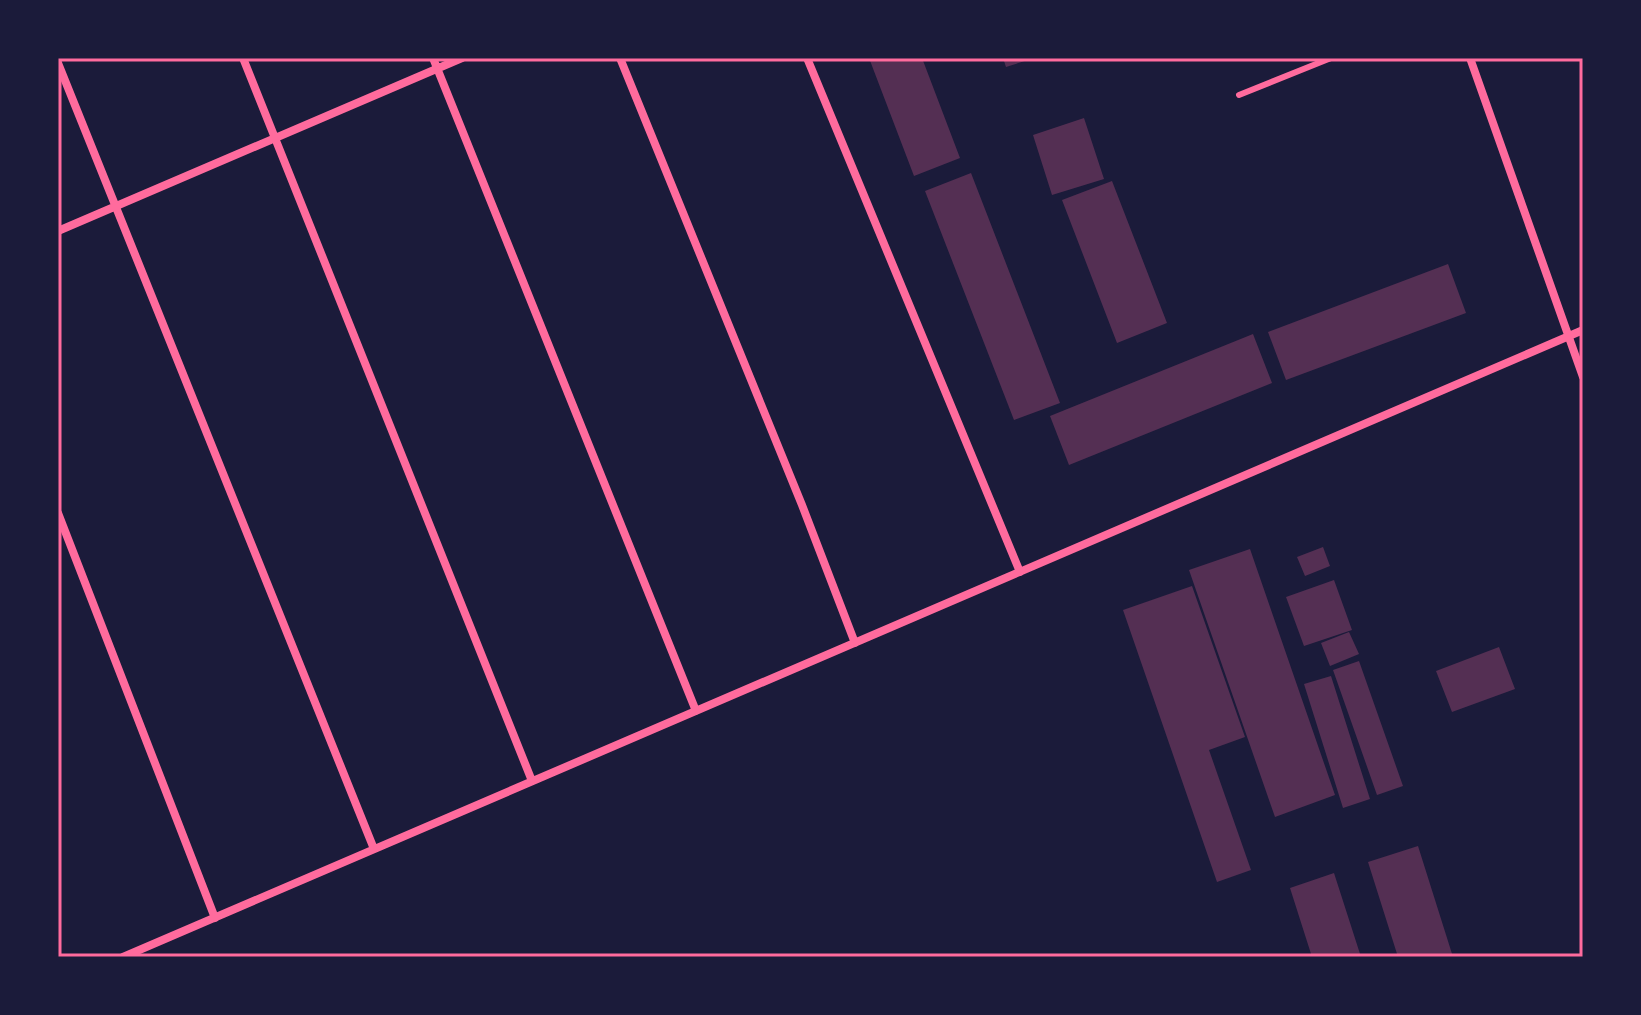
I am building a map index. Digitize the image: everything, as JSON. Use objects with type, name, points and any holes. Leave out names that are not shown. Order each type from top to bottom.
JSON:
[{"type":"street","points":[[243,58],[532,781]]},
{"type":"street","points":[[433,58],[696,711]]},
{"type":"street","points":[[58,231],[462,58]]},
{"type":"street","points":[[620,58],[797,490],[855,643]]},
{"type":"street","points":[[807,58],[1020,572]]},
{"type":"street","points":[[1470,58],[1583,377]]},
{"type":"street","points":[[58,63],[374,849]]},
{"type":"street","points":[[123,957],[1583,330]]},
{"type":"street","points":[[58,513],[215,918]]},
{"type":"lane","points":[[1239,95],[1331,58]]},
{"type":"building","points":[[869,58],[922,58],[960,158],[914,176]]},
{"type":"building","points":[[1003,58],[1031,58],[1031,59],[1006,67]]},
{"type":"building","points":[[1084,118],[1104,179],[1052,195],[1033,135]]},
{"type":"building","points":[[971,173],[1060,403],[1014,420],[925,191]]},
{"type":"building","points":[[1112,181],[1167,323],[1117,343],[1062,200]]},
{"type":"building","points":[[1448,264],[1466,313],[1286,380],[1268,332]]},
{"type":"building","points":[[1253,334],[1272,383],[1069,465],[1050,416]]},
{"type":"building","points":[[1323,547],[1330,566],[1305,576],[1297,557]]},
{"type":"building","points":[[1250,549],[1335,795],[1275,817],[1189,570]]},
{"type":"building","points":[[1334,580],[1352,630],[1304,646],[1286,597]]},
{"type":"building","points":[[1192,586],[1245,737],[1209,750],[1251,870],[1217,882],[1123,610]]},
{"type":"building","points":[[1349,632],[1359,654],[1330,666],[1321,643]]},
{"type":"building","points":[[1499,647],[1515,689],[1452,712],[1436,671]]},
{"type":"building","points":[[1359,661],[1403,786],[1377,795],[1333,670]]},
{"type":"building","points":[[1331,676],[1370,799],[1343,808],[1304,684]]},
{"type":"building","points":[[1418,846],[1453,957],[1398,957],[1368,862]]},
{"type":"building","points":[[1334,873],[1361,957],[1312,957],[1290,888]]}]
